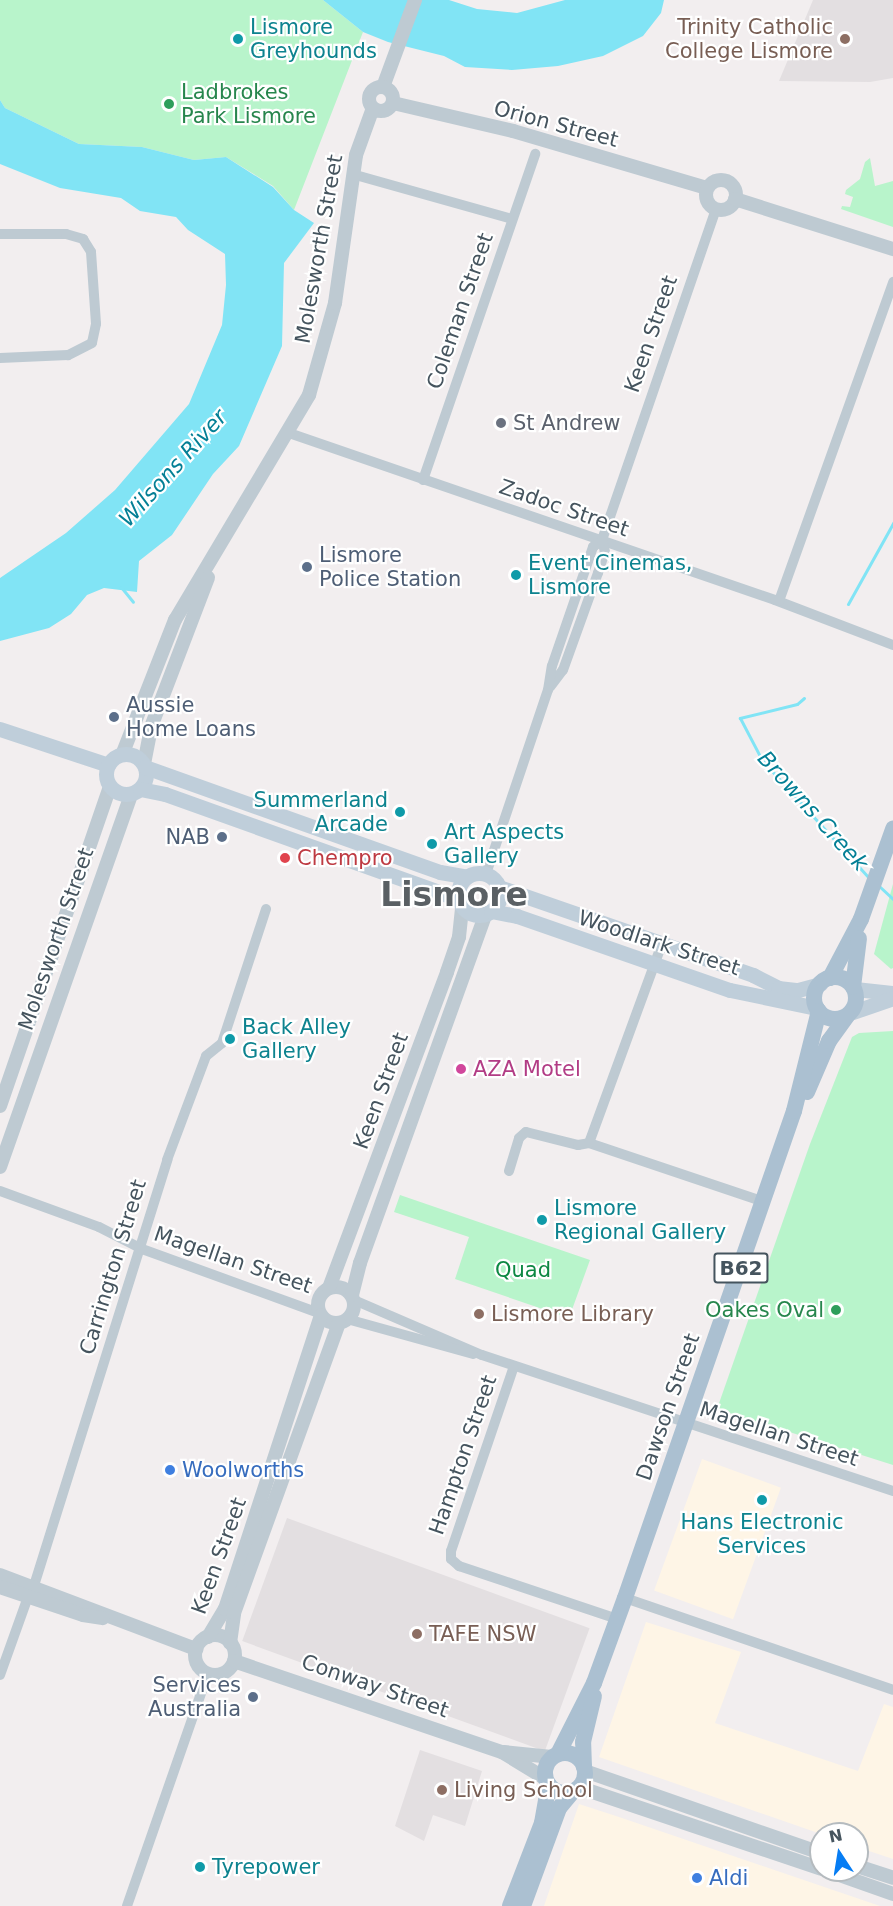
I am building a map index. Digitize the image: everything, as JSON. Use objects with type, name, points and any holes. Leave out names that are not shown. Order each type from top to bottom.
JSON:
[{"type":"main road","points":[[0,729],[108,765]]},
{"type":"main road","points":[[122,754],[134,756],[144,765],[440,872],[467,877],[486,874],[499,887],[499,900],[488,912],[473,914],[460,903],[176,798],[135,792],[120,793],[110,787],[106,777],[108,765],[122,754]]},
{"type":"main road","points":[[135,792],[146,777],[144,765]]},
{"type":"main road","name":"B62","points":[[818,1010],[814,998],[861,919],[893,829]]},
{"type":"main road","points":[[460,903],[459,886],[467,877]]},
{"type":"main road","name":"Woodlark Street","points":[[499,887],[753,975],[778,988],[798,990],[825,981]]},
{"type":"main road","name":"Woodlark Street","points":[[488,912],[517,916],[730,990],[818,1010]]},
{"type":"main road","name":"B62","points":[[848,1015],[856,1000],[854,988],[861,919]]},
{"type":"main road","points":[[825,981],[841,978],[854,988],[893,993]]},
{"type":"main road","points":[[818,1010],[835,1019],[893,998]]},
{"type":"main road","name":"Dawson Street","points":[[555,1756],[594,1683],[625,1598],[794,1111],[818,1010]]},
{"type":"main road","name":"Dawson Street","points":[[794,1111],[828,1041],[848,1015]]},
{"type":"main road","name":"Dawson Street","points":[[584,1769],[583,1742],[593,1707],[594,1683]]},
{"type":"main road","points":[[555,1756],[576,1756],[584,1769]]},
{"type":"main road","name":"B62","points":[[510,1906],[542,1823],[548,1782],[546,1767],[555,1756]]},
{"type":"main road","name":"B62","points":[[523,1906],[559,1808],[576,1789],[584,1769]]},
{"type":"main road","points":[[548,1782],[560,1792],[576,1789]]},
{"type":"street","points":[[382,87],[392,93],[393,103],[384,111],[373,108],[370,94],[382,87],[415,0]]},
{"type":"street","name":"Orion Street","points":[[393,103],[513,131],[707,188]]},
{"type":"street","name":"Molesworth Street","points":[[122,754],[167,636],[289,434],[324,350],[335,303],[352,174],[361,135],[373,108]]},
{"type":"street","name":"Coleman Street","points":[[423,480],[535,154]]},
{"type":"street","points":[[352,174],[512,219]]},
{"type":"street","points":[[716,180],[726,181],[734,187],[735,199],[728,208],[716,209],[706,199],[707,188],[716,180]]},
{"type":"street","points":[[735,199],[893,249]]},
{"type":"street","name":"Keen Street","points":[[486,874],[548,690],[552,666],[593,548],[602,540],[716,209]]},
{"type":"street","points":[[0,234],[77,235],[91,252],[96,324],[92,344],[68,356],[0,358]]},
{"type":"street","points":[[779,601],[893,282]]},
{"type":"street","name":"Zadoc Street","points":[[289,434],[779,601],[893,645]]},
{"type":"street","name":"Molesworth Street","points":[[144,765],[151,727],[218,554]]},
{"type":"street","name":"Molesworth Street","points":[[0,1106],[110,787]]},
{"type":"street","name":"Molesworth Street","points":[[0,1167],[135,792]]},
{"type":"street","name":"Keen Street","points":[[329,1288],[459,937],[460,903]]},
{"type":"street","name":"Carrington Street","points":[[0,1675],[30,1591],[142,1249],[167,1160],[206,1056],[222,1043],[266,909]]},
{"type":"street","name":"Keen Street","points":[[353,1298],[360,1263],[488,912]]},
{"type":"street","points":[[590,1143],[662,944]]},
{"type":"street","points":[[509,1171],[519,1138],[526,1132],[578,1145],[590,1143],[764,1202]]},
{"type":"street","name":"Magellan Street","points":[[0,1191],[99,1227],[142,1249],[320,1314]]},
{"type":"street","points":[[339,1287],[353,1298],[353,1312],[343,1321],[320,1314],[320,1296],[329,1288],[339,1287]]},
{"type":"street","name":"Magellan Street","points":[[353,1298],[482,1355],[893,1491]]},
{"type":"street","name":"Keen Street","points":[[207,1637],[225,1609],[320,1314]]},
{"type":"street","name":"Keen Street","points":[[230,1643],[234,1613],[343,1321]]},
{"type":"street","name":"Magellan Street","points":[[343,1321],[452,1350],[482,1355]]},
{"type":"street","name":"Hampton Street","points":[[514,1366],[451,1551],[451,1559],[459,1566],[617,1619]]},
{"type":"street","points":[[0,1575],[83,1615],[114,1620]]},
{"type":"street","points":[[0,1587],[30,1591],[84,1604],[114,1620],[196,1649]]},
{"type":"street","points":[[625,1598],[893,1690]]},
{"type":"street","points":[[220,1636],[230,1643],[234,1661],[220,1674],[208,1674],[198,1666],[196,1649],[207,1637],[220,1636]]},
{"type":"street","name":"Conway Street","points":[[234,1661],[502,1752],[548,1782]]},
{"type":"street","points":[[127,1906],[208,1674]]},
{"type":"street","name":"Conway Street","points":[[502,1752],[555,1756]]},
{"type":"street","points":[[584,1769],[809,1849]]},
{"type":"street","points":[[576,1789],[809,1864]]},
{"type":"street","points":[[869,1870],[893,1878]]},
{"type":"street","points":[[859,1882],[893,1894]]},
{"type":"shaded area","name":"Trinity Catholic College Lismore","points":[[813,0],[893,0],[893,78],[870,82],[779,81]]},
{"type":"shaded area","points":[[702,1459],[781,1488],[733,1619],[654,1591]]},
{"type":"shaded area","name":"TAFE NSW","points":[[287,1518],[590,1628],[545,1751],[242,1641]]},
{"type":"shaded area","points":[[646,1622],[741,1652],[715,1723],[858,1771],[884,1704],[893,1707],[893,1859],[869,1851],[869,1822],[809,1822],[809,1830],[599,1757]]},
{"type":"shaded area","name":"Living School","points":[[420,1750],[482,1771],[465,1826],[433,1815],[424,1841],[395,1826]]},
{"type":"shaded area","points":[[579,1804],[880,1906],[544,1906]]},
{"type":"green space","name":"Ladbrokes Park Lismore","points":[[0,0],[323,0],[363,32],[294,210],[273,186],[226,157],[194,160],[142,147],[79,144],[5,108],[0,100]]},
{"type":"green space","points":[[870,158],[875,186],[893,181],[893,227],[841,209],[842,206],[850,207],[853,197],[845,194],[846,190],[860,179],[865,162]]},
{"type":"green space","points":[[893,884],[893,968],[891,969],[874,954]]},
{"type":"green space","points":[[893,1031],[893,1465],[717,1409],[810,1144],[852,1037],[859,1033]]},
{"type":"green space","name":"Quad","points":[[400,1195],[590,1260],[569,1318],[455,1279],[469,1237],[394,1212]]},
{"type":"water","points":[[323,0],[449,0],[477,9],[517,13],[565,0],[664,0],[661,13],[643,36],[603,56],[558,66],[512,70],[465,67],[444,56],[388,42],[363,32]]},
{"type":"water","name":"Wilsons River","points":[[0,100],[5,108],[79,144],[142,147],[194,160],[226,157],[273,187],[294,210],[314,223],[284,263],[282,346],[239,446],[213,474],[172,535],[139,561],[137,592],[104,588],[87,595],[71,614],[49,628],[0,641],[0,578],[66,533],[115,490],[189,404],[222,325],[226,285],[225,254],[188,230],[176,217],[140,211],[121,198],[60,188],[0,164]]},
{"type":"waterway","points":[[848,604],[893,523]]},
{"type":"waterway","name":"Browns Creek","points":[[121,587],[133,602]]},
{"type":"waterway","name":"Browns Creek","points":[[804,698],[797,704],[740,718],[762,760],[869,878]]},
{"type":"waterway","name":"Browns Creek","points":[[879,886],[893,899]]},
{"type":"place","name":"Lismore Greyhounds","points":[[238,39]]},
{"type":"place","name":"Trinity Catholic College Lismore","points":[[845,39]]},
{"type":"place","name":"Ladbrokes Park Lismore","points":[[169,104]]},
{"type":"place","name":"St Andrew","points":[[501,423]]},
{"type":"place","name":"Lismore Police Station","points":[[307,567]]},
{"type":"place","name":"Event Cinemas, Lismore","points":[[516,575]]},
{"type":"place","name":"Aussie Home Loans","points":[[114,717]]},
{"type":"place","name":"Summerland Arcade","points":[[400,812]]},
{"type":"place","name":"NAB","points":[[222,837]]},
{"type":"place","name":"Art Aspects Gallery","points":[[432,844]]},
{"type":"place","name":"Chempro","points":[[285,858]]},
{"type":"place","name":"Back Alley Gallery","points":[[230,1039]]},
{"type":"place","name":"AZA Motel","points":[[461,1069]]},
{"type":"place","name":"Lismore Regional Gallery","points":[[542,1220]]},
{"type":"place","name":"Oakes Oval","points":[[836,1310]]},
{"type":"place","name":"Lismore Library","points":[[479,1314]]},
{"type":"place","name":"Woolworths","points":[[170,1470]]},
{"type":"place","name":"Hans Electronic Services","points":[[762,1500]]},
{"type":"place","name":"TAFE NSW","points":[[417,1634]]},
{"type":"place","name":"Services Australia","points":[[253,1697]]},
{"type":"place","name":"Living School","points":[[442,1790]]},
{"type":"place","name":"Tyrepower","points":[[200,1867]]},
{"type":"place","name":"Aldi","points":[[697,1878]]},
{"type":"district","name":"Lismore","points":[[454,895]]}]
